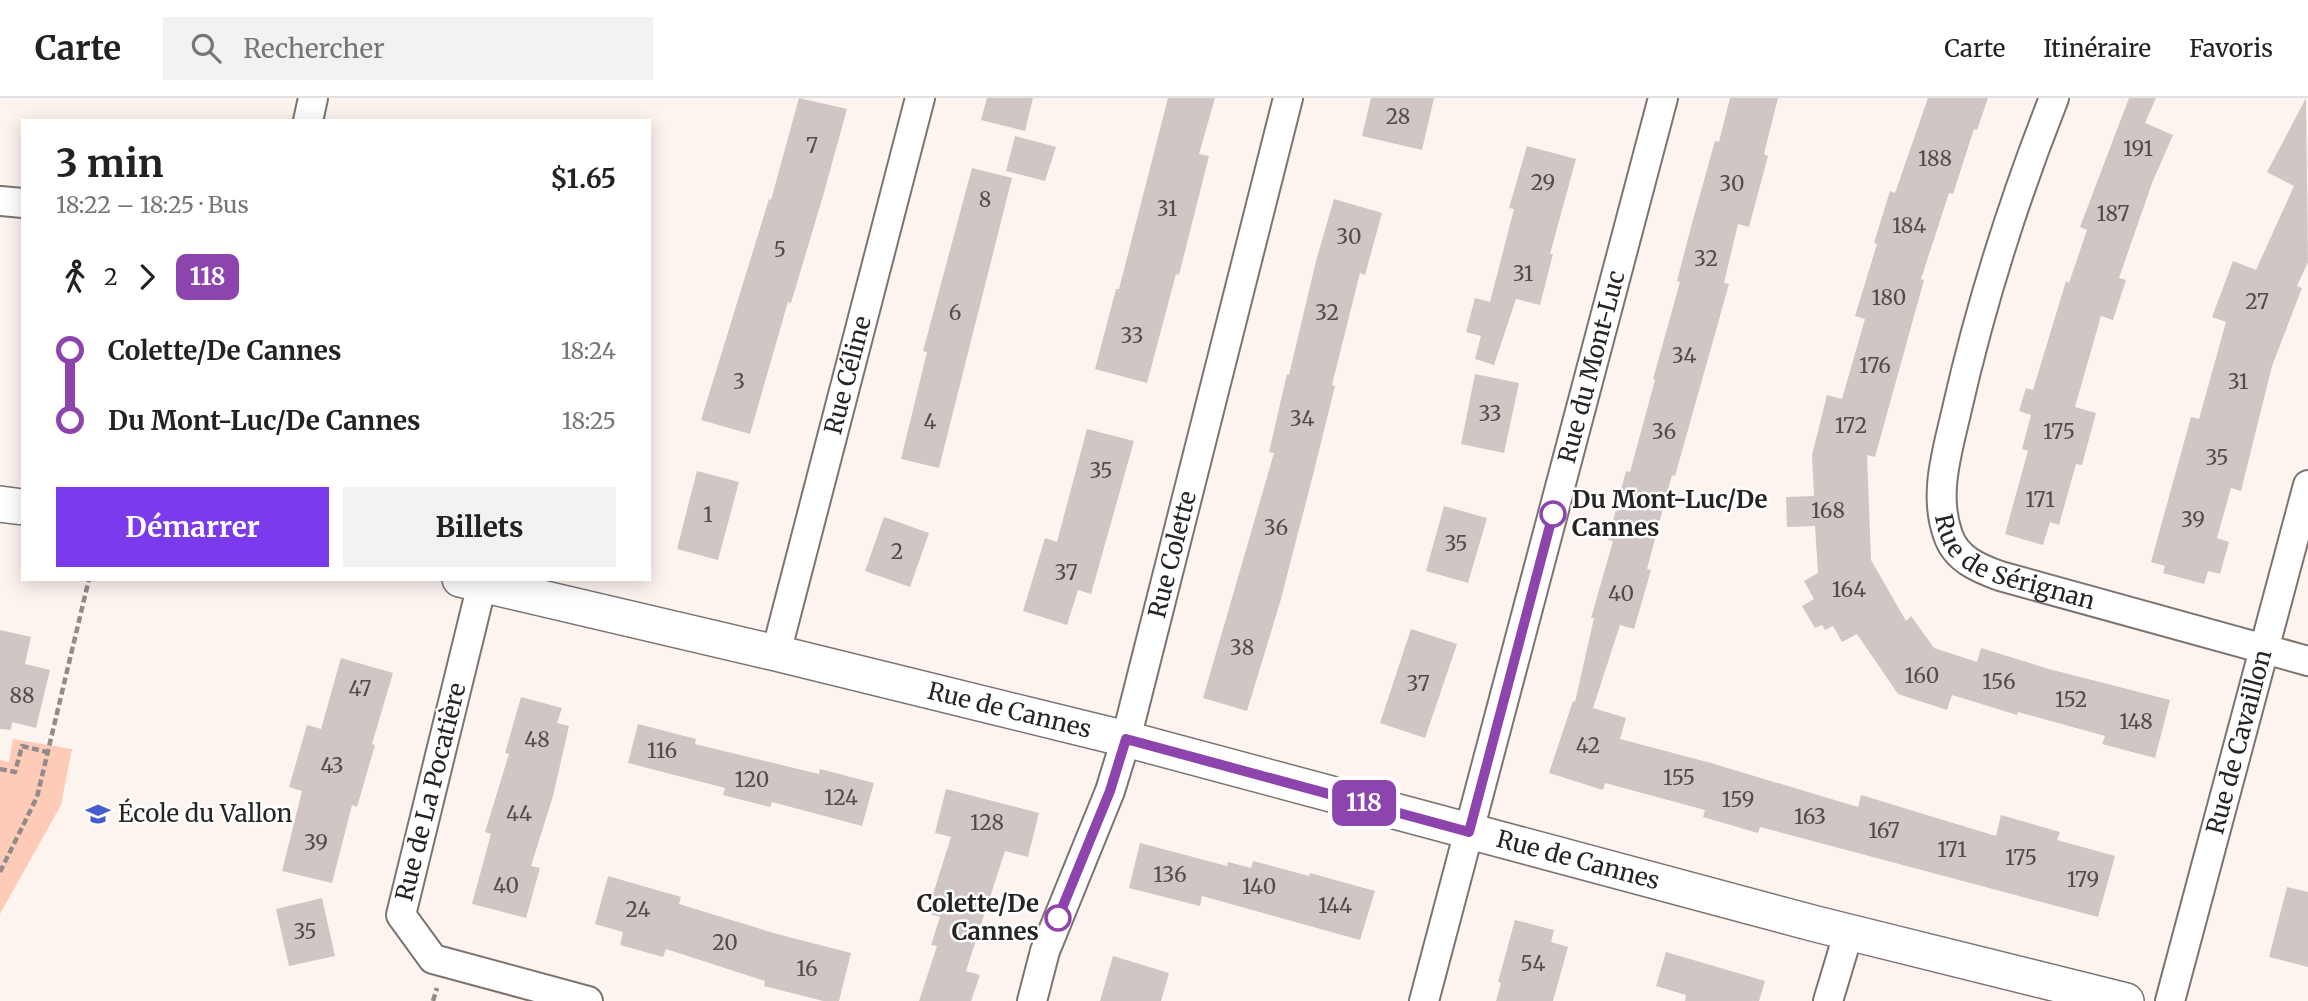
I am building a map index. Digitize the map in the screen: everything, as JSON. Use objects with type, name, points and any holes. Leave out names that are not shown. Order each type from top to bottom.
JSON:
[{"type":"street","points":[[308,119],[313,98]]},
{"type":"street","name":"Rue Céline","points":[[776,653],[920,98]]},
{"type":"street","name":"Rue Colette","points":[[1032,1001],[1045,951],[1110,791],[1126,739],[1287,98]]},
{"type":"street","name":"Rue du Mont-Luc","points":[[1424,1001],[1663,98]]},
{"type":"street","name":"Rue de Sérignan","points":[[2054,98],[2016,204],[1973,338],[1943,473],[1942,516],[1948,537],[1959,553],[1975,567],[2000,576],[2308,661]]},
{"type":"street","points":[[0,201],[21,204]]},
{"type":"street","name":"Rue de Cavaillon","points":[[2169,1001],[2308,485]]},
{"type":"street","points":[[0,504],[21,507]]},
{"type":"street","name":"Rue de Cannes","points":[[471,582],[1126,739],[1849,932],[2126,1001]]},
{"type":"street","name":"Rue de La Pocatière","points":[[471,582],[401,915],[433,959],[588,1001]]},
{"type":"street","points":[[1828,1001],[1849,932]]},
{"type":"path","points":[[0,872],[37,797],[89,581]]},
{"type":"path","points":[[0,769],[15,772],[22,746],[47,752]]},
{"type":"shaded area","points":[[13,739],[72,749],[61,805],[0,914],[0,760],[9,762]]},
{"type":"building","points":[[799,98],[847,109],[750,434],[701,420],[769,199],[771,200]]},
{"type":"building","points":[[987,98],[1033,98],[1025,131],[981,120]]},
{"type":"building","points":[[1168,98],[1215,98],[1199,154],[1209,156],[1179,275],[1176,274],[1147,383],[1095,369],[1116,289],[1119,289]]},
{"type":"building","points":[[1371,98],[1434,98],[1422,150],[1362,136]]},
{"type":"building","points":[[1730,98],[1778,98],[1764,154],[1768,156],[1749,227],[1738,224],[1724,283],[1729,284],[1675,476],[1672,475],[1647,569],[1651,570],[1634,629],[1620,625],[1593,708],[1626,718],[1620,739],[1858,807],[1861,795],[1996,836],[2001,815],[2060,832],[2057,840],[2115,856],[2098,917],[1760,827],[1758,833],[1703,817],[1705,810],[1605,783],[1603,790],[1549,773],[1573,701],[1575,702],[1594,618],[1591,618],[1613,541],[1608,540],[1626,471],[1630,472],[1655,380],[1653,379],[1680,282],[1677,281],[1691,227],[1715,141],[1719,142]]},
{"type":"building","points":[[1928,98],[1988,98],[1977,130],[1974,129],[1953,194],[1949,193],[1921,279],[1924,280],[1875,457],[1867,455],[1871,560],[1906,621],[1911,616],[1934,648],[1977,662],[1981,648],[2049,669],[2170,700],[2155,758],[2102,744],[2105,736],[2018,712],[2017,715],[1952,695],[1947,710],[1898,694],[1857,634],[1842,642],[1833,626],[1825,630],[1822,625],[1815,628],[1802,606],[1814,599],[1804,581],[1818,573],[1815,526],[1787,527],[1786,497],[1814,496],[1812,455],[1827,395],[1842,399],[1865,319],[1855,316],[1877,244],[1874,243],[1890,191],[1895,193]]},
{"type":"building","points":[[2129,98],[2156,98],[2145,123],[2173,135],[2152,183],[2119,278],[2126,280],[2113,320],[2101,316],[2075,407],[2096,413],[2082,465],[2076,464],[2059,525],[2050,522],[2043,545],[2005,534],[2028,451],[2022,449],[2031,415],[2019,411],[2026,388],[2033,390],[2066,281],[2069,283],[2087,230],[2080,227]]},
{"type":"building","points":[[2306,98],[2308,262],[2297,286],[2302,288],[2272,366],[2241,491],[2231,488],[2217,538],[2229,542],[2220,574],[2208,571],[2204,584],[2163,573],[2165,566],[2151,562],[2191,417],[2199,419],[2226,322],[2212,317],[2233,261],[2256,270],[2294,186],[2267,172]]},
{"type":"building","points":[[1015,136],[1056,147],[1045,181],[1006,171]]},
{"type":"building","points":[[1527,146],[1576,159],[1550,254],[1553,254],[1540,305],[1516,299],[1494,365],[1475,359],[1481,336],[1466,332],[1475,298],[1490,302],[1514,209],[1509,208]]},
{"type":"building","points":[[972,168],[1012,178],[939,468],[901,459],[927,352],[923,351]]},
{"type":"building","points":[[1334,199],[1382,213],[1365,275],[1360,273],[1332,385],[1335,386],[1281,599],[1247,711],[1203,698],[1274,453],[1269,452],[1287,374],[1289,375]]},
{"type":"building","points":[[1475,374],[1519,383],[1504,453],[1461,444]]},
{"type":"building","points":[[1087,429],[1134,441],[1091,594],[1078,590],[1067,625],[1023,611],[1045,538],[1057,542]]},
{"type":"building","points":[[697,471],[739,482],[718,560],[677,549]]},
{"type":"building","points":[[1444,506],[1487,518],[1468,583],[1426,571]]},
{"type":"building","points":[[884,517],[929,533],[910,587],[865,571]]},
{"type":"building","points":[[1411,629],[1457,644],[1425,738],[1380,723]]},
{"type":"building","points":[[0,630],[31,637],[25,664],[50,670],[36,728],[12,722],[11,730],[0,729]]},
{"type":"building","points":[[341,658],[393,673],[357,807],[352,805],[332,883],[282,871],[302,791],[289,787],[307,725],[321,729]]},
{"type":"building","points":[[521,697],[562,708],[557,723],[569,726],[553,796],[531,866],[540,868],[526,918],[472,904],[491,834],[485,832],[509,754],[505,753]]},
{"type":"building","points":[[638,724],[696,739],[695,744],[819,774],[820,769],[874,783],[862,826],[772,802],[770,807],[723,795],[725,788],[628,763]]},
{"type":"building","points":[[946,789],[1039,813],[1028,857],[1005,851],[966,971],[980,975],[971,1001],[919,1001],[937,946],[931,945],[940,917],[927,913],[951,837],[935,833]]},
{"type":"building","points":[[1140,843],[1227,866],[1228,862],[1251,868],[1253,861],[1375,891],[1360,940],[1202,896],[1200,906],[1129,888]]},
{"type":"building","points":[[608,876],[681,897],[679,904],[851,953],[839,1001],[823,1001],[764,986],[765,981],[666,949],[663,957],[620,945],[623,932],[595,924]]},
{"type":"building","points":[[2287,887],[2308,892],[2308,967],[2269,957]]},
{"type":"building","points":[[322,898],[335,956],[289,966],[276,909]]},
{"type":"building","points":[[1515,920],[1554,930],[1551,942],[1568,947],[1553,1001],[1496,1001],[1501,983],[1498,982]]},
{"type":"building","points":[[1666,952],[1765,981],[1759,1001],[1685,1001],[1686,995],[1656,986]]},
{"type":"building","points":[[1113,956],[1169,973],[1161,1001],[1100,1001]]},
{"type":"bus line","name":"118","points":[[1058,918],[1110,791],[1126,739],[1469,832],[1553,514]]},
{"type":"place","name":"Du Mont-Luc/De Cannes","points":[[1553,514]]},
{"type":"place","name":"École du Vallon","points":[[98,814]]},
{"type":"place","name":"Colette/De Cannes","points":[[1058,918]]}]
